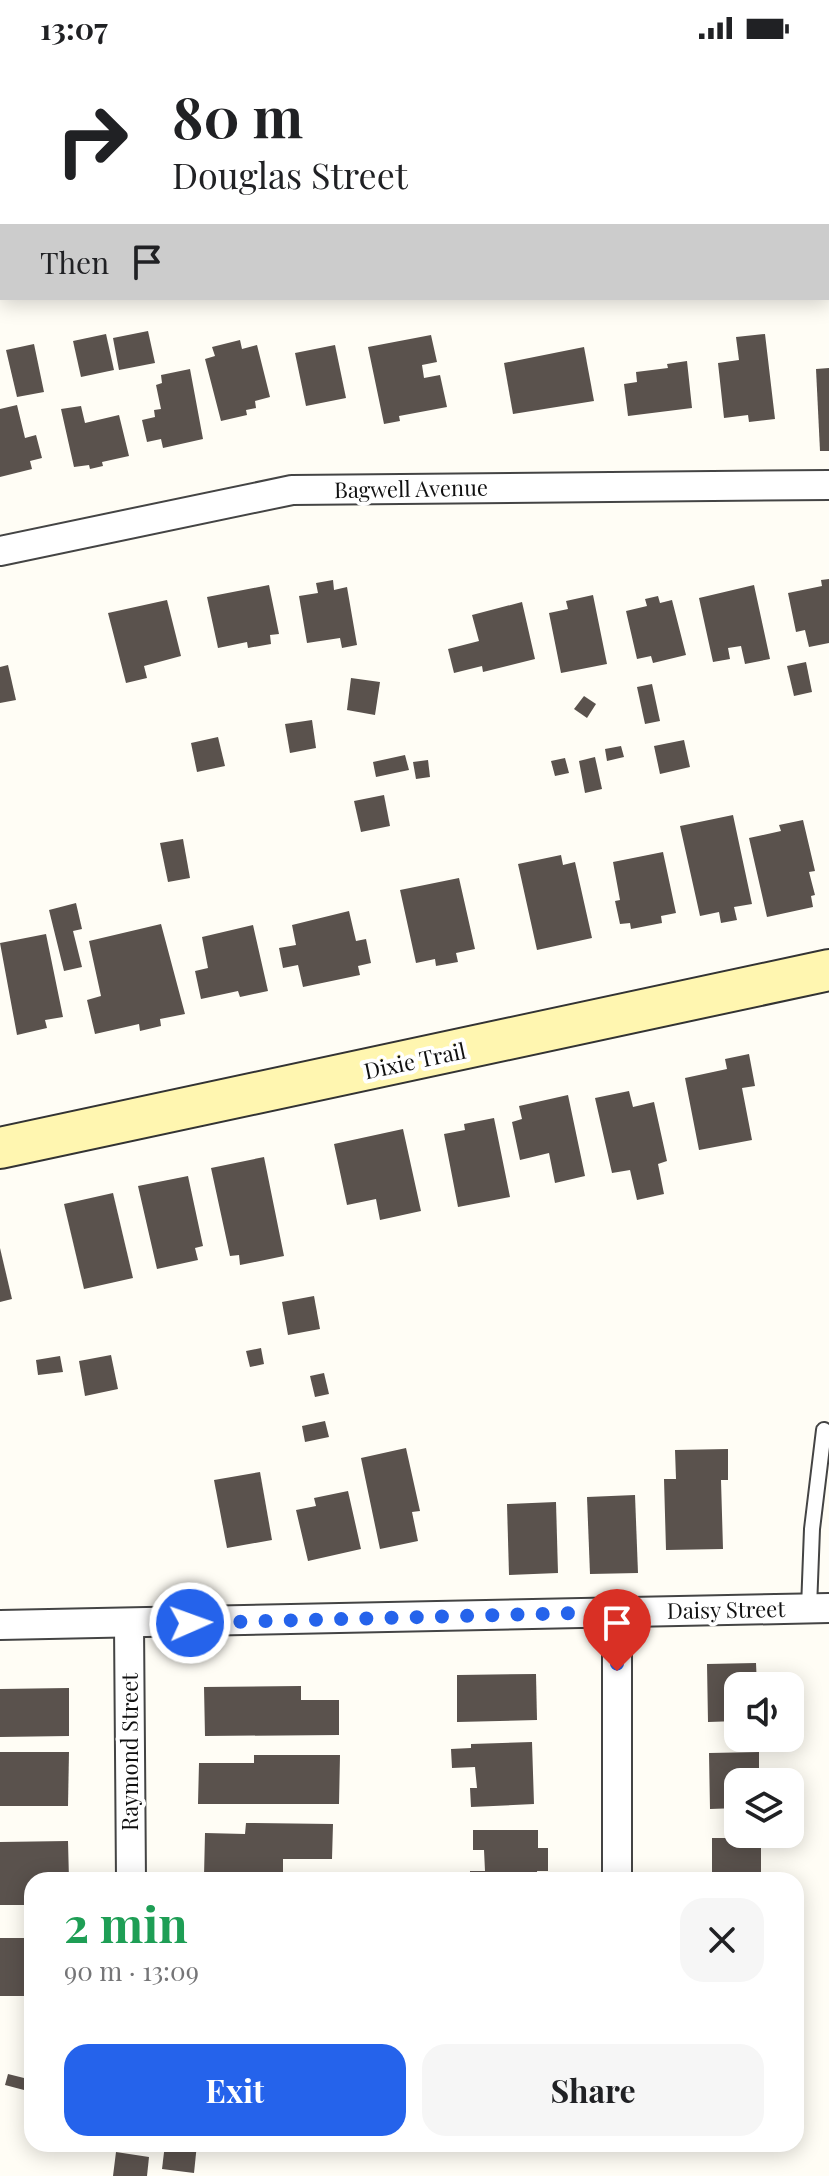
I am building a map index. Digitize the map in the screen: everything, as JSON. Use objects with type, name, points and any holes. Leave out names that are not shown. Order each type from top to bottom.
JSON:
[{"type":"main road","name":"Dixie Trail","points":[[0,1148],[829,970]]},
{"type":"street","name":"Bagwell Avenue","points":[[0,551],[292,490],[829,485]]},
{"type":"street","name":"Daisy Street","points":[[0,1625],[819,1608]]},
{"type":"street","points":[[617,1612],[617,1872]]},
{"type":"street","name":"Raymond Street","points":[[129,1624],[131,1872]]},
{"type":"lane","points":[[819,1608],[812,1529],[824,1430]]},
{"type":"building","points":[[148,331],[155,363],[119,370],[113,338]]},
{"type":"building","points":[[106,334],[114,370],[81,377],[73,341]]},
{"type":"building","points":[[765,334],[775,419],[749,422],[748,415],[724,418],[718,363],[739,360],[736,337]]},
{"type":"building","points":[[431,335],[437,362],[422,365],[424,378],[440,375],[447,407],[399,416],[400,421],[384,424],[368,347]]},
{"type":"building","points":[[240,340],[242,349],[257,345],[270,397],[255,401],[256,408],[246,410],[247,415],[221,421],[205,359],[215,356],[212,347]]},
{"type":"building","points":[[34,344],[44,392],[17,397],[6,350]]},
{"type":"building","points":[[335,345],[346,398],[306,406],[295,353]]},
{"type":"building","points":[[584,347],[594,401],[513,414],[504,363]]},
{"type":"building","points":[[687,361],[692,408],[628,416],[624,384],[637,382],[636,372],[668,368],[667,364]]},
{"type":"building","points":[[829,368],[829,451],[820,451],[816,369]]},
{"type":"building","points":[[190,369],[203,439],[163,448],[161,439],[147,442],[142,420],[155,417],[154,410],[161,409],[156,385],[162,383],[161,375]]},
{"type":"building","points":[[17,405],[25,438],[36,435],[42,458],[30,461],[32,469],[0,477],[0,409]]},
{"type":"building","points":[[81,406],[85,423],[119,415],[129,456],[102,462],[103,466],[90,469],[89,465],[74,467],[61,409]]},
{"type":"building","points":[[829,579],[829,643],[809,647],[805,630],[796,632],[788,593],[822,586],[821,580]]},
{"type":"building","points":[[333,580],[334,590],[347,587],[357,645],[342,648],[340,638],[307,643],[299,596],[318,593],[316,583]]},
{"type":"building","points":[[269,585],[279,634],[270,635],[271,644],[248,648],[247,642],[218,648],[207,597]]},
{"type":"building","points":[[754,585],[770,659],[745,664],[741,646],[728,648],[730,659],[713,662],[699,598]]},
{"type":"building","points":[[593,595],[607,664],[561,673],[549,613],[568,609],[566,601]]},
{"type":"building","points":[[658,596],[660,603],[672,600],[686,655],[653,663],[651,656],[637,659],[626,611],[647,606],[645,599]]},
{"type":"building","points":[[167,600],[181,656],[144,666],[147,678],[126,683],[108,613]]},
{"type":"building","points":[[522,602],[535,659],[483,672],[482,666],[454,673],[448,649],[479,641],[472,615]]},
{"type":"building","points":[[806,662],[812,692],[794,696],[787,666]]},
{"type":"building","points":[[8,665],[16,700],[0,703],[0,667]]},
{"type":"building","points":[[351,678],[380,682],[375,715],[347,710]]},
{"type":"building","points":[[652,684],[660,721],[645,724],[637,687]]},
{"type":"building","points":[[584,696],[596,704],[587,718],[574,709]]},
{"type":"building","points":[[312,720],[316,748],[290,753],[285,724]]},
{"type":"building","points":[[218,737],[225,766],[197,772],[191,743]]},
{"type":"building","points":[[684,740],[690,767],[660,774],[654,746]]},
{"type":"building","points":[[621,746],[624,757],[607,761],[605,749]]},
{"type":"building","points":[[405,755],[409,770],[376,777],[373,762]]},
{"type":"building","points":[[595,757],[602,789],[585,793],[579,761]]},
{"type":"building","points":[[565,758],[569,773],[555,776],[551,761]]},
{"type":"building","points":[[428,760],[430,777],[416,779],[413,762]]},
{"type":"building","points":[[384,795],[390,826],[361,832],[354,801]]},
{"type":"building","points":[[733,815],[752,904],[734,907],[737,920],[721,923],[719,912],[700,916],[680,826]]},
{"type":"building","points":[[803,820],[815,871],[809,872],[815,895],[811,896],[813,907],[767,917],[749,838],[781,831],[779,825]]},
{"type":"building","points":[[183,839],[190,878],[168,882],[160,843]]},
{"type":"building","points":[[663,852],[676,913],[661,916],[662,923],[631,929],[630,923],[620,924],[615,901],[620,900],[613,862]]},
{"type":"building","points":[[561,855],[563,865],[575,862],[592,938],[537,950],[518,864]]},
{"type":"building","points":[[459,878],[475,949],[456,953],[458,962],[436,966],[435,959],[416,963],[400,890]]},
{"type":"building","points":[[76,903],[82,929],[73,931],[82,967],[64,971],[49,910]]},
{"type":"building","points":[[349,911],[356,941],[366,939],[371,963],[358,966],[360,975],[303,987],[298,965],[283,968],[279,948],[296,945],[292,925]]},
{"type":"building","points":[[161,924],[185,1014],[160,1019],[161,1026],[140,1031],[139,1024],[95,1034],[87,1000],[101,996],[89,941]]},
{"type":"building","points":[[253,925],[268,991],[240,997],[238,991],[201,999],[195,971],[208,968],[202,937]]},
{"type":"building","points":[[46,934],[63,1017],[45,1020],[47,1028],[17,1035],[0,943]]},
{"type":"building","points":[[749,1054],[755,1086],[742,1088],[752,1140],[699,1150],[685,1078],[727,1069],[725,1059]]},
{"type":"building","points":[[629,1091],[633,1107],[654,1102],[667,1161],[658,1164],[664,1194],[637,1200],[630,1170],[612,1173],[595,1098]]},
{"type":"building","points":[[568,1095],[585,1176],[555,1183],[549,1153],[520,1160],[512,1122],[522,1119],[519,1106]]},
{"type":"building","points":[[494,1118],[510,1197],[458,1207],[444,1134],[465,1130],[464,1124]]},
{"type":"building","points":[[403,1129],[421,1211],[380,1220],[376,1199],[347,1205],[334,1144]]},
{"type":"building","points":[[264,1157],[284,1256],[240,1265],[239,1255],[230,1256],[211,1168]]},
{"type":"building","points":[[188,1176],[203,1246],[195,1248],[198,1260],[157,1269],[138,1186]]},
{"type":"building","points":[[113,1193],[133,1278],[84,1289],[64,1204]]},
{"type":"building","points":[[0,1248],[12,1299],[0,1302]]},
{"type":"building","points":[[314,1296],[320,1329],[288,1335],[282,1302]]},
{"type":"building","points":[[261,1348],[264,1364],[250,1367],[246,1351]]},
{"type":"building","points":[[111,1355],[118,1389],[85,1396],[79,1361]]},
{"type":"building","points":[[60,1356],[63,1372],[38,1375],[36,1360]]},
{"type":"building","points":[[324,1373],[329,1394],[315,1397],[310,1376]]},
{"type":"building","points":[[325,1421],[329,1437],[305,1442],[302,1426]]},
{"type":"building","points":[[406,1448],[420,1511],[412,1512],[418,1541],[380,1549],[361,1458]]},
{"type":"building","points":[[728,1449],[728,1480],[721,1480],[723,1549],[666,1550],[664,1479],[676,1479],[675,1450]]},
{"type":"building","points":[[260,1472],[272,1540],[227,1548],[214,1480]]},
{"type":"building","points":[[348,1491],[361,1549],[308,1561],[296,1510],[316,1506],[314,1498]]},
{"type":"building","points":[[635,1495],[638,1573],[590,1574],[587,1497]]},
{"type":"building","points":[[556,1502],[558,1573],[509,1575],[507,1504]]},
{"type":"building","points":[[756,1663],[756,1672],[724,1672],[724,1721],[708,1722],[707,1664]]},
{"type":"building","points":[[536,1674],[537,1720],[457,1722],[457,1675]]},
{"type":"building","points":[[301,1686],[301,1700],[339,1700],[339,1735],[205,1736],[204,1687]]},
{"type":"building","points":[[69,1688],[69,1736],[0,1737],[0,1689]]},
{"type":"building","points":[[532,1742],[534,1804],[471,1807],[470,1788],[477,1788],[475,1767],[452,1768],[451,1749],[471,1748],[471,1744]]},
{"type":"building","points":[[0,1752],[69,1752],[68,1806],[0,1806]]},
{"type":"building","points":[[759,1752],[759,1768],[724,1768],[724,1808],[710,1809],[709,1753]]},
{"type":"building","points":[[254,1755],[340,1755],[339,1804],[198,1804],[199,1763],[254,1763]]},
{"type":"building","points":[[246,1823],[333,1824],[332,1859],[283,1859],[283,1872],[204,1872],[205,1833],[245,1834]]},
{"type":"building","points":[[473,1830],[538,1830],[538,1848],[548,1848],[548,1871],[470,1872],[485,1871],[484,1850],[473,1850]]},
{"type":"building","points":[[712,1838],[724,1838],[724,1848],[761,1848],[761,1872],[712,1872]]},
{"type":"building","points":[[68,1841],[69,1872],[24,1872],[24,1905],[0,1905],[0,1842]]},
{"type":"building","points":[[0,1938],[24,1938],[24,1996],[0,1996]]},
{"type":"building","points":[[8,2074],[24,2078],[24,2090],[5,2085]]},
{"type":"building","points":[[116,2152],[149,2157],[147,2176],[113,2176]]},
{"type":"building","points":[[164,2152],[196,2152],[194,2173],[162,2169]]},
{"type":"route","points":[[190,1623],[617,1612],[617,1671]]}]
